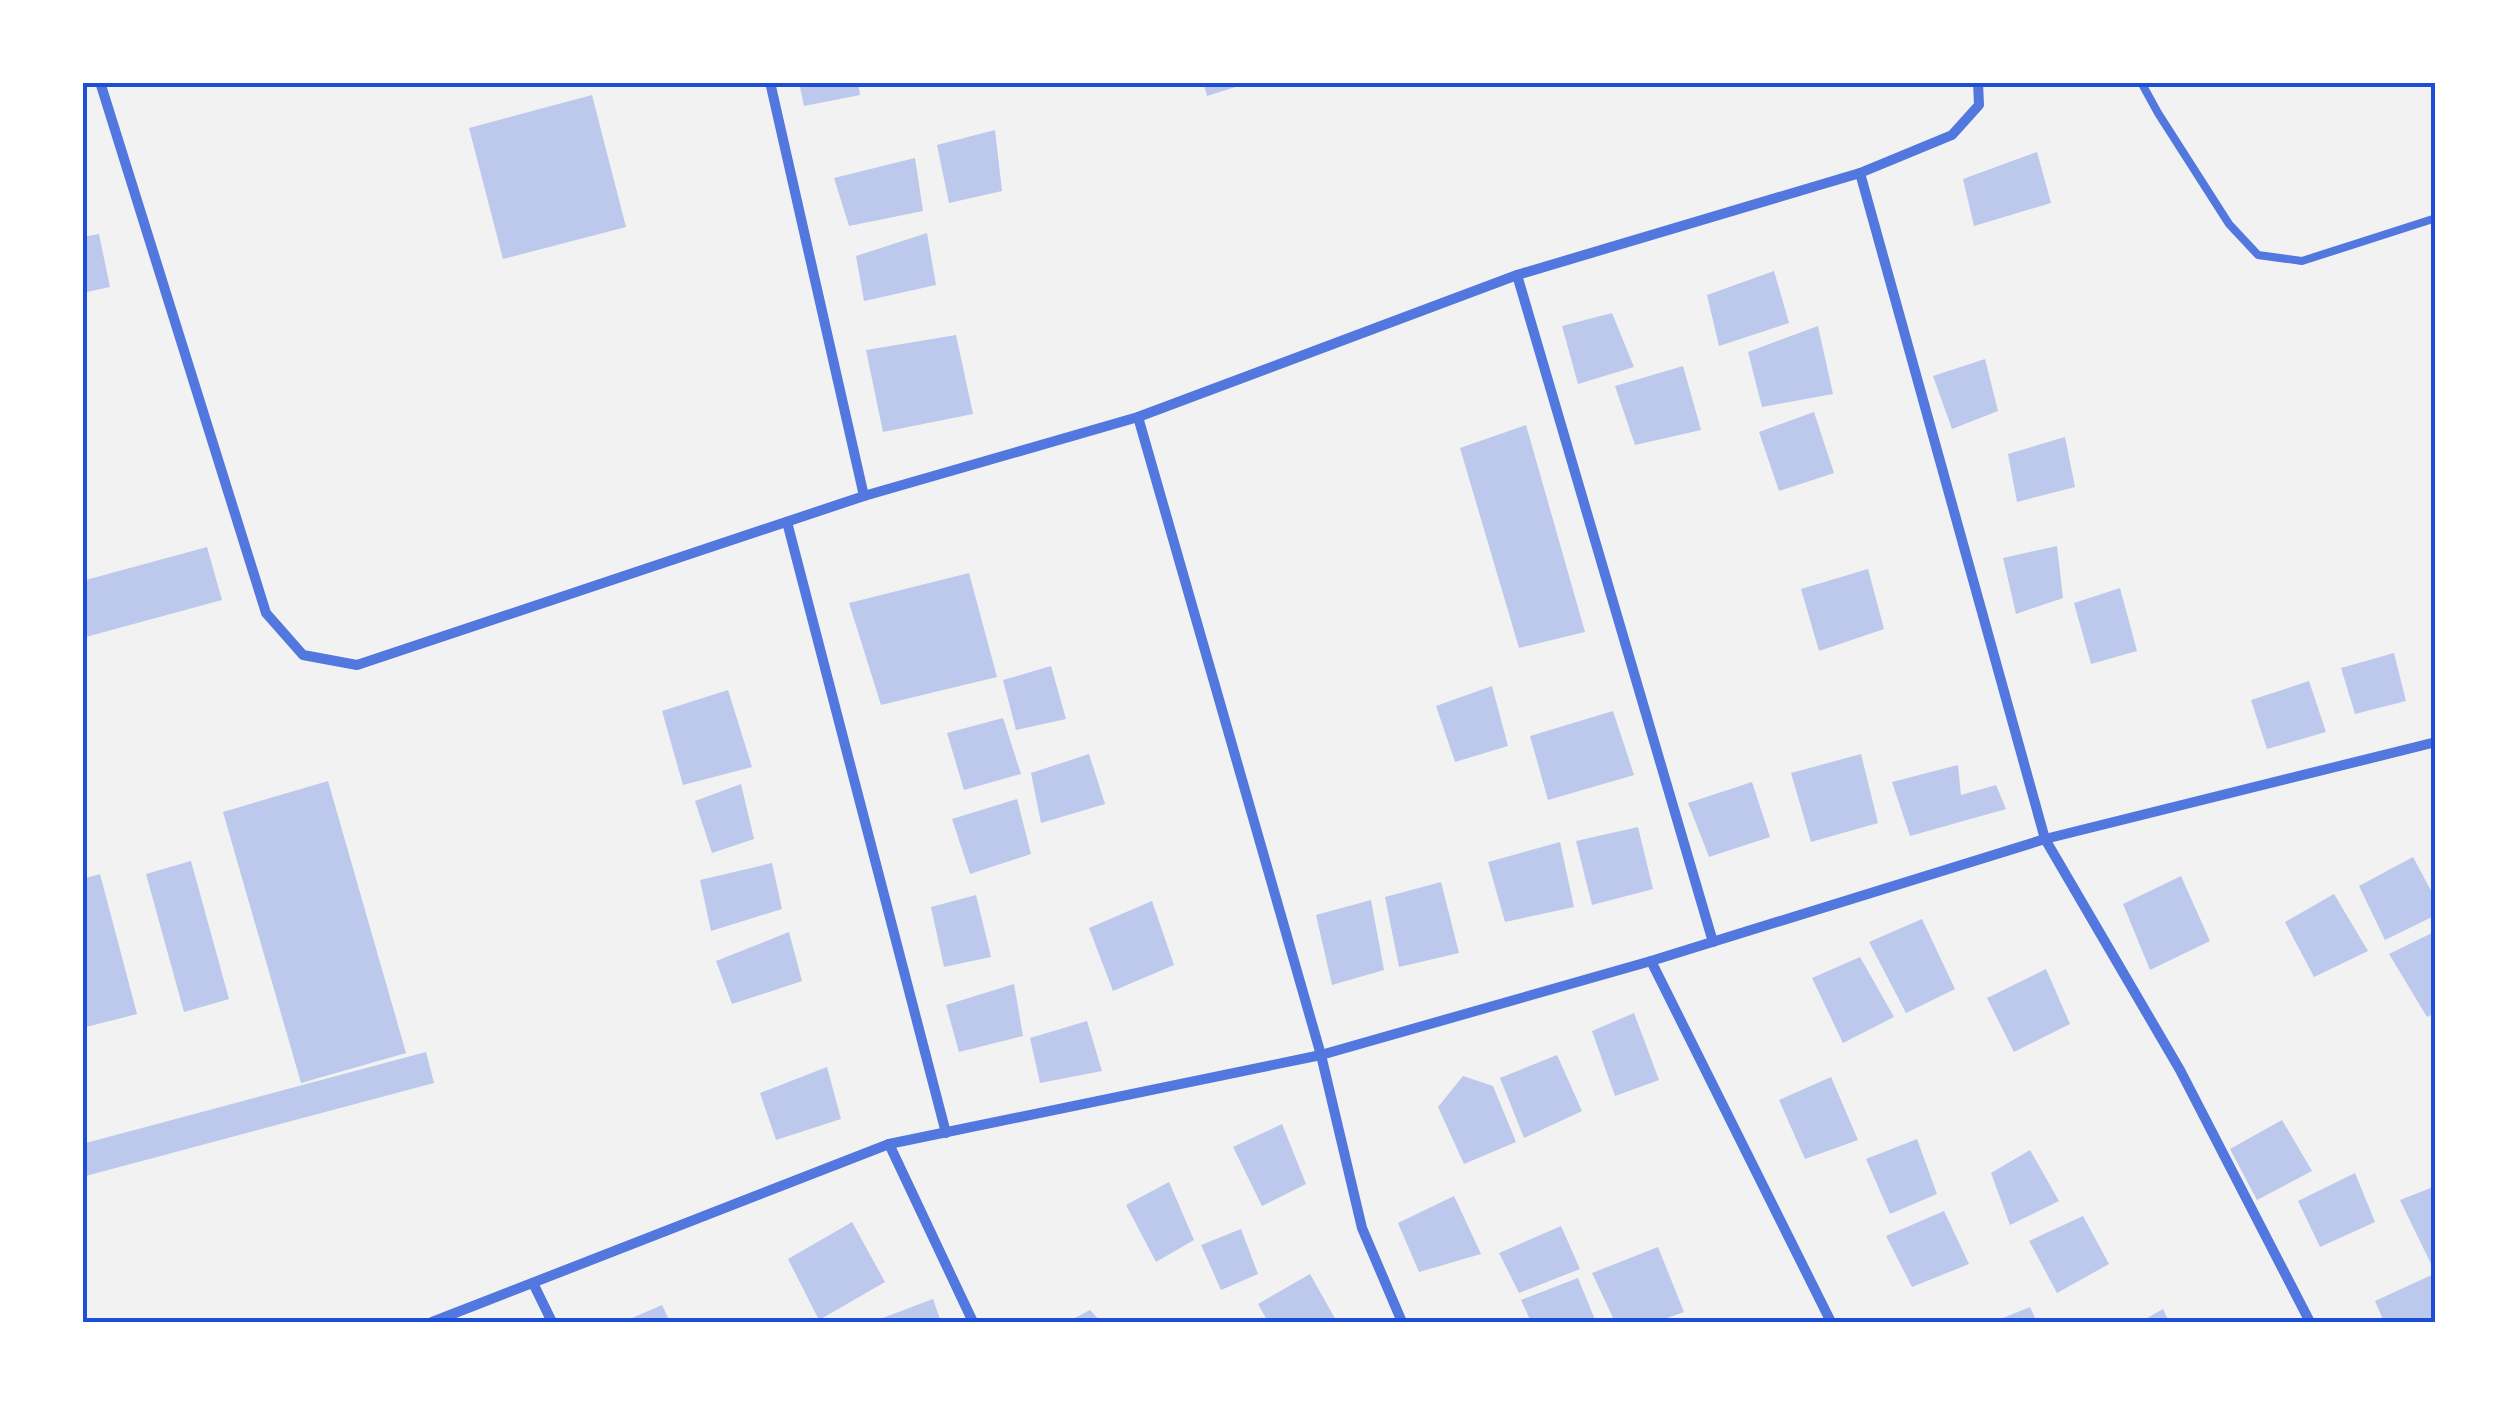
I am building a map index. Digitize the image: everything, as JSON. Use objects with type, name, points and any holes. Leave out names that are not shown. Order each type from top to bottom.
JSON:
[{"type":"street","points":[[100,82],[266,613],[302,655],[357,665],[864,496],[1138,417],[1517,275],[1860,174],[1952,135],[1980,105],[1978,82]]},
{"type":"street","points":[[770,82],[864,496]]},
{"type":"street","points":[[1860,174],[2045,839],[2180,1070],[2310,1322]]},
{"type":"street","points":[[1517,275],[1713,942]]},
{"type":"street","points":[[1138,417],[1321,1055],[1362,1228],[1402,1322]]},
{"type":"street","points":[[787,522],[946,1133]]},
{"type":"street","points":[[432,1322],[889,1144],[1321,1055],[1652,961],[2045,839],[2436,742]]},
{"type":"street","points":[[1652,961],[1831,1322]]},
{"type":"street","points":[[889,1144],[973,1322]]},
{"type":"street","points":[[533,1283],[552,1322]]},
{"type":"lane","points":[[2141,82],[2230,224],[2258,255],[2302,261],[2436,218]]},
{"type":"building","points":[[799,82],[858,82],[860,95],[804,106]]},
{"type":"building","points":[[1203,82],[1248,82],[1248,83],[1207,96]]},
{"type":"building","points":[[592,95],[626,227],[503,259],[469,128]]},
{"type":"building","points":[[995,130],[1002,191],[949,203],[937,145]]},
{"type":"building","points":[[2037,152],[2051,203],[1974,226],[1963,179]]},
{"type":"building","points":[[915,158],[923,211],[849,226],[834,178]]},
{"type":"building","points":[[927,233],[936,285],[864,301],[856,256]]},
{"type":"building","points":[[99,234],[110,287],[82,293],[82,237]]},
{"type":"building","points":[[1774,271],[1789,323],[1719,346],[1707,295]]},
{"type":"building","points":[[1612,313],[1634,367],[1578,384],[1562,326]]},
{"type":"building","points":[[1818,326],[1833,394],[1762,407],[1748,352]]},
{"type":"building","points":[[956,335],[973,414],[883,432],[866,350]]},
{"type":"building","points":[[1985,359],[1998,411],[1952,429],[1933,376]]},
{"type":"building","points":[[1683,366],[1701,430],[1635,445],[1615,386]]},
{"type":"building","points":[[1814,412],[1834,473],[1779,491],[1759,432]]},
{"type":"building","points":[[1526,425],[1585,632],[1519,648],[1460,448]]},
{"type":"building","points":[[2065,437],[2075,487],[2017,502],[2008,454]]},
{"type":"building","points":[[2057,546],[2063,598],[2016,614],[2003,558]]},
{"type":"building","points":[[207,547],[222,600],[82,638],[82,581]]},
{"type":"building","points":[[1868,569],[1884,629],[1819,651],[1801,589]]},
{"type":"building","points":[[969,573],[997,677],[881,705],[849,603]]},
{"type":"building","points":[[2120,588],[2137,651],[2091,664],[2074,603]]},
{"type":"building","points":[[2394,653],[2406,701],[2355,714],[2341,668]]},
{"type":"building","points":[[1051,666],[1066,719],[1016,730],[1003,680]]},
{"type":"building","points":[[2309,681],[2326,732],[2267,749],[2251,700]]},
{"type":"building","points":[[1492,686],[1508,746],[1455,762],[1436,706]]},
{"type":"building","points":[[728,690],[752,767],[683,785],[662,711]]},
{"type":"building","points":[[1613,711],[1634,775],[1548,800],[1530,736]]},
{"type":"building","points":[[1003,718],[1021,774],[964,790],[947,733]]},
{"type":"building","points":[[1089,754],[1105,804],[1041,823],[1031,773]]},
{"type":"building","points":[[1861,754],[1878,823],[1811,842],[1791,773]]},
{"type":"building","points":[[1958,765],[1961,795],[1996,785],[2006,809],[1910,836],[1892,782]]},
{"type":"building","points":[[328,781],[406,1053],[301,1083],[223,812]]},
{"type":"building","points":[[1752,782],[1770,837],[1709,857],[1688,803]]},
{"type":"building","points":[[741,784],[754,839],[712,853],[695,801]]},
{"type":"building","points":[[1017,799],[1031,854],[970,874],[952,819]]},
{"type":"building","points":[[1638,827],[1653,889],[1592,905],[1576,841]]},
{"type":"building","points":[[1560,842],[1574,907],[1505,922],[1488,862]]},
{"type":"building","points":[[2413,857],[2436,900],[2436,915],[2385,940],[2359,886]]},
{"type":"building","points":[[191,861],[229,999],[184,1012],[146,874]]},
{"type":"building","points":[[772,863],[782,909],[711,931],[700,880]]},
{"type":"building","points":[[100,874],[137,1014],[82,1028],[82,879]]},
{"type":"building","points":[[2181,876],[2210,941],[2150,970],[2123,904]]},
{"type":"building","points":[[1441,882],[1459,953],[1399,967],[1385,897]]},
{"type":"building","points":[[2334,894],[2368,951],[2314,977],[2285,922]]},
{"type":"building","points":[[976,895],[991,957],[944,967],[931,907]]},
{"type":"building","points":[[1371,900],[1384,970],[1332,985],[1316,915]]},
{"type":"building","points":[[1152,901],[1174,965],[1113,991],[1089,928]]},
{"type":"building","points":[[1922,919],[1955,989],[1906,1013],[1869,942]]},
{"type":"building","points":[[2436,931],[2436,1012],[2427,1017],[2389,954]]},
{"type":"building","points":[[789,932],[802,981],[732,1004],[716,961]]},
{"type":"building","points":[[1860,957],[1894,1017],[1843,1043],[1812,978]]},
{"type":"building","points":[[2046,969],[2070,1024],[2014,1052],[1987,998]]},
{"type":"building","points":[[1014,984],[1023,1036],[959,1052],[946,1005]]},
{"type":"building","points":[[1634,1013],[1659,1080],[1615,1096],[1592,1031]]},
{"type":"building","points":[[1087,1021],[1102,1071],[1040,1083],[1030,1038]]},
{"type":"building","points":[[426,1052],[434,1083],[82,1177],[82,1144]]},
{"type":"building","points":[[1557,1055],[1582,1111],[1524,1138],[1500,1078]]},
{"type":"building","points":[[827,1067],[841,1119],[776,1140],[760,1093]]},
{"type":"building","points":[[1463,1076],[1493,1086],[1516,1142],[1464,1164],[1438,1107]]},
{"type":"building","points":[[1831,1077],[1858,1140],[1805,1159],[1779,1100]]},
{"type":"building","points":[[2282,1120],[2312,1171],[2257,1200],[2230,1149]]},
{"type":"building","points":[[1282,1124],[1306,1184],[1262,1206],[1233,1147]]},
{"type":"building","points":[[1917,1139],[1937,1194],[1890,1214],[1866,1159]]},
{"type":"building","points":[[2030,1150],[2059,1201],[2010,1225],[1991,1173]]},
{"type":"building","points":[[2355,1173],[2375,1222],[2320,1247],[2298,1201]]},
{"type":"building","points":[[1169,1182],[1194,1240],[1156,1262],[1126,1205]]},
{"type":"building","points":[[2436,1186],[2436,1263],[2431,1264],[2400,1200]]},
{"type":"building","points":[[1454,1196],[1481,1254],[1419,1272],[1398,1223]]},
{"type":"building","points":[[1944,1211],[1969,1264],[1912,1287],[1886,1236]]},
{"type":"building","points":[[2083,1216],[2109,1264],[2057,1293],[2029,1241]]},
{"type":"building","points":[[852,1222],[885,1282],[819,1320],[788,1259]]},
{"type":"building","points":[[1561,1226],[1580,1269],[1519,1293],[1499,1253]]},
{"type":"building","points":[[1241,1229],[1258,1274],[1221,1290],[1201,1245]]},
{"type":"building","points":[[1658,1247],[1684,1312],[1656,1322],[1615,1322],[1592,1273]]},
{"type":"building","points":[[2436,1273],[2436,1322],[2384,1322],[2375,1301]]},
{"type":"building","points":[[1310,1274],[1337,1322],[1268,1322],[1258,1304]]},
{"type":"building","points":[[1578,1278],[1596,1322],[1531,1322],[1521,1300]]},
{"type":"building","points":[[933,1299],[941,1322],[872,1322]]},
{"type":"building","points":[[662,1305],[670,1322],[623,1322]]},
{"type":"building","points":[[2030,1307],[2037,1322],[1993,1322]]},
{"type":"building","points":[[2163,1309],[2169,1322],[2140,1322]]},
{"type":"building","points":[[1090,1310],[1101,1322],[1067,1322]]}]
